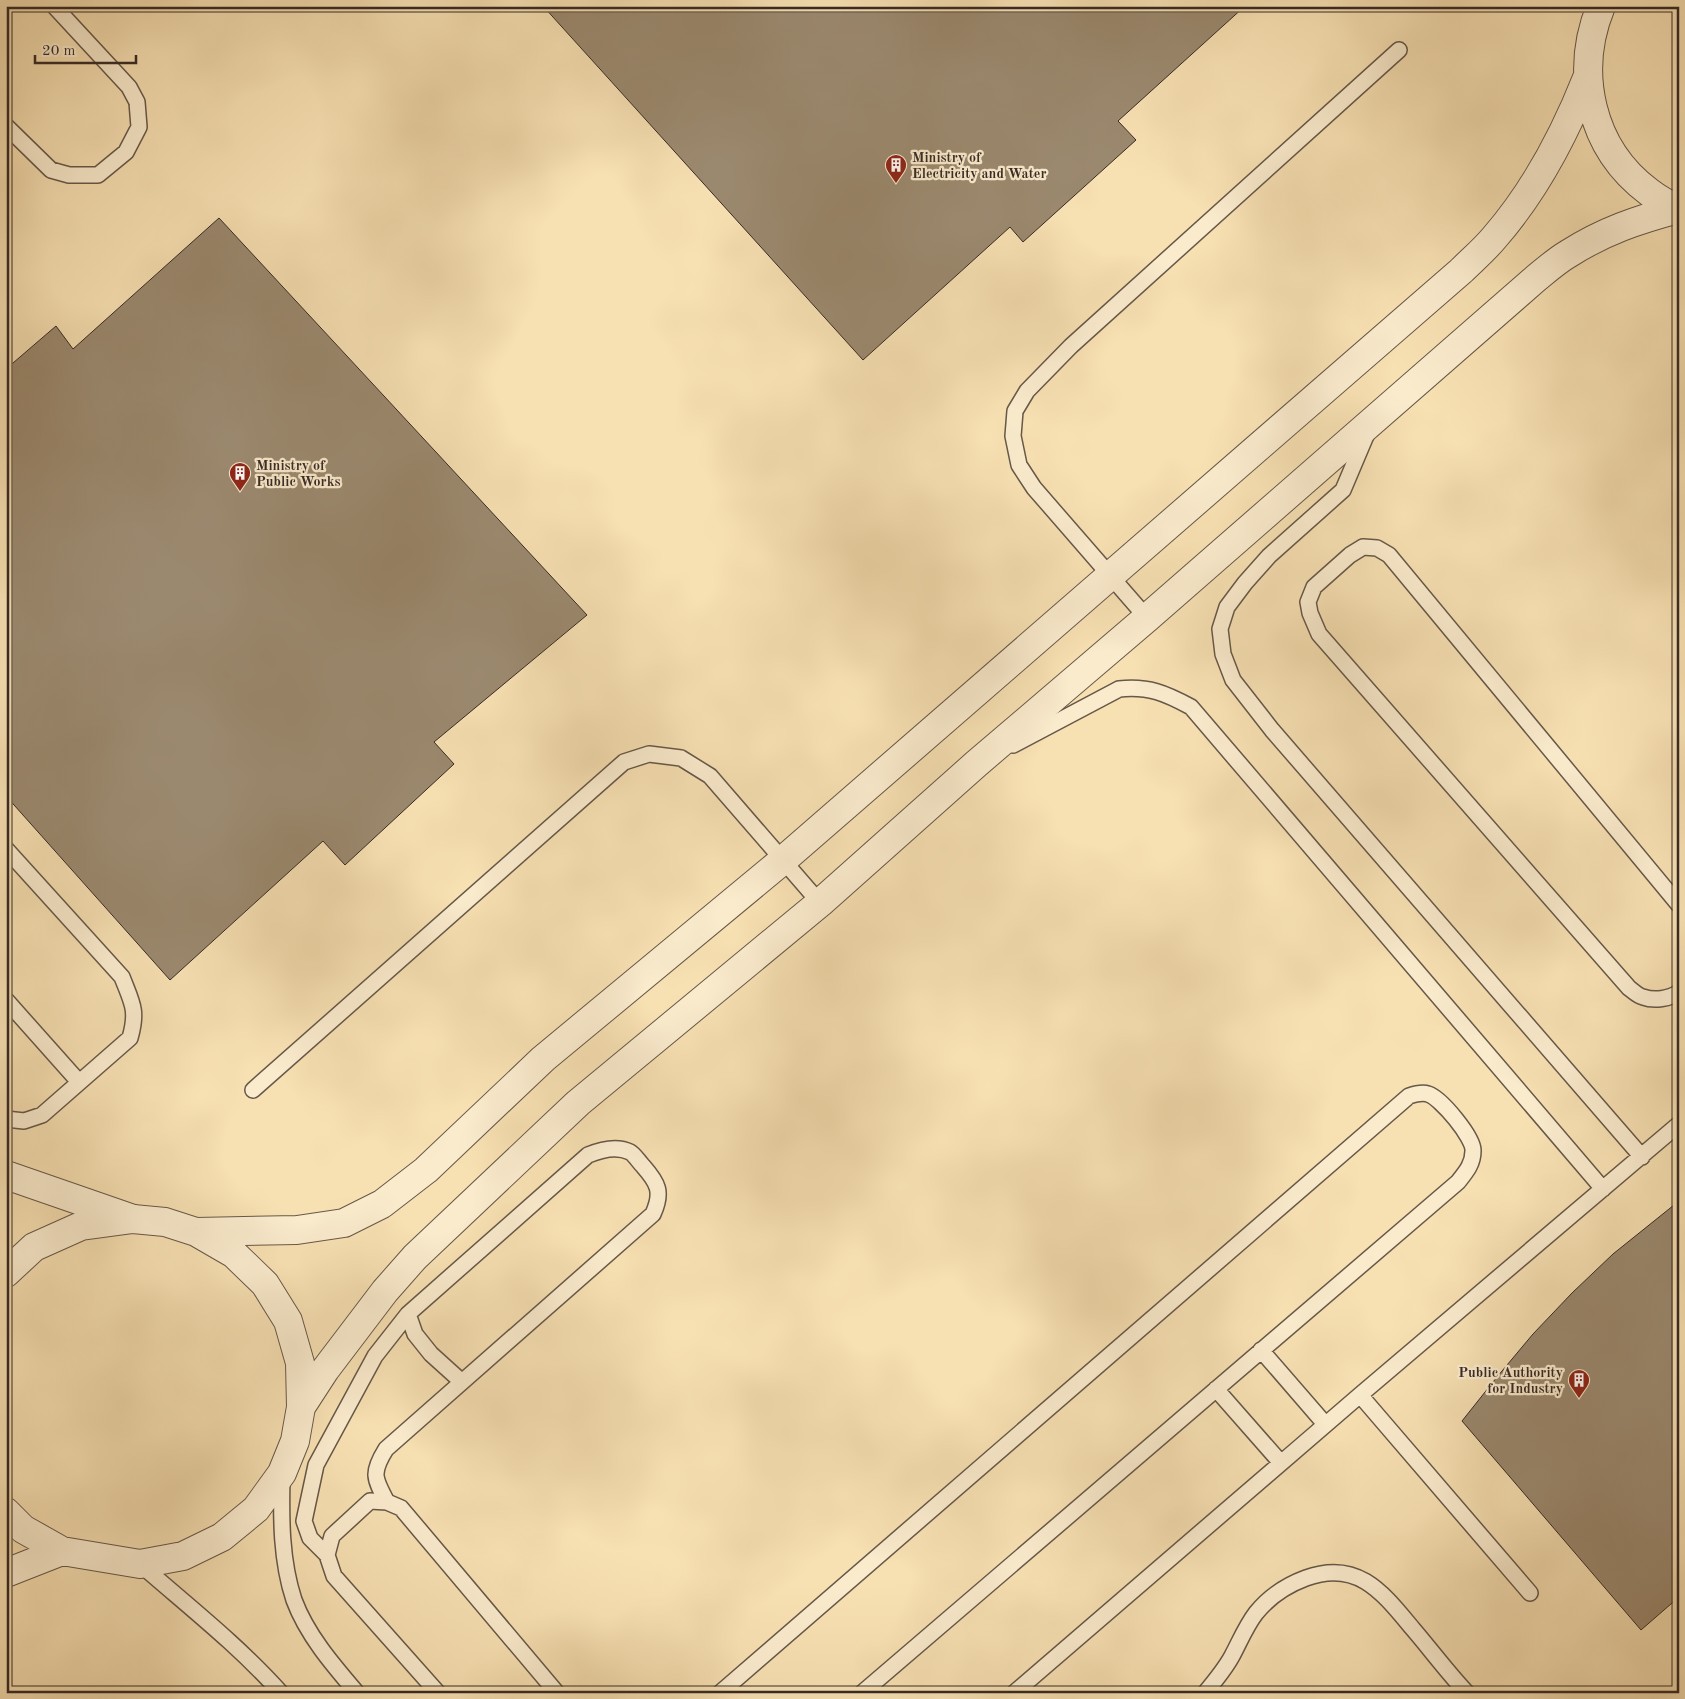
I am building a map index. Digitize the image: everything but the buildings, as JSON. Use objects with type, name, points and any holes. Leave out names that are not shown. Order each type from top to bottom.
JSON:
[{"type":"street","points":[[1601,6],[1594,24],[1588,51],[1587,78],[1596,119],[1606,142],[1624,170],[1649,193],[1678,209]]},
{"type":"street","points":[[196,1232],[297,1230],[344,1223],[382,1204],[426,1170],[543,1059],[782,861],[1462,271],[1494,238],[1523,201],[1548,162],[1570,121],[1587,78]]},
{"type":"street","points":[[302,1407],[325,1370],[385,1291],[415,1257],[447,1224],[578,1103],[820,903],[976,764],[1147,618],[1534,280],[1566,254],[1601,234],[1638,219],[1678,209]]},
{"type":"street","points":[[6,1175],[133,1219]]},
{"type":"street","points":[[6,1273],[34,1248],[81,1226],[133,1219],[165,1222],[196,1232],[234,1254],[265,1284],[288,1321],[300,1363],[302,1407],[295,1441],[282,1473],[256,1509],[222,1537],[183,1556],[140,1564],[62,1551],[23,1529],[6,1512]]},
{"type":"street","points":[[6,1573],[62,1551]]},
{"type":"lane","points":[[6,126],[50,170],[69,175],[98,174],[126,152],[139,127],[137,102],[129,87],[54,6]]},
{"type":"lane","points":[[1147,618],[1034,488],[1019,465],[1013,436],[1015,411],[1027,390],[1071,346],[1399,50]]},
{"type":"lane","points":[[1373,421],[1343,490],[1269,556],[1227,607],[1220,629],[1223,654],[1233,680],[1272,730],[1642,1157]]},
{"type":"lane","points":[[1679,905],[1389,555],[1377,548],[1363,548],[1350,555],[1314,587],[1308,602],[1310,613],[1319,634],[1629,988],[1643,997],[1661,1000],[1674,996],[1679,992]]},
{"type":"lane","points":[[976,764],[1119,689],[1138,687],[1157,691],[1191,707],[1603,1188]]},
{"type":"lane","points":[[253,1090],[624,762],[650,754],[681,758],[710,776],[820,903]]},
{"type":"lane","points":[[6,848],[122,977],[132,1003],[135,1020],[130,1038],[42,1115],[24,1120],[6,1119]]},
{"type":"lane","points":[[6,1000],[79,1082]]},
{"type":"lane","points":[[720,1693],[1409,1096],[1428,1094],[1439,1100],[1472,1141],[1474,1150],[1471,1165],[1458,1182],[862,1693]]},
{"type":"lane","points":[[1014,1693],[1325,1424],[1679,1124]]},
{"type":"lane","points":[[388,1502],[379,1486],[375,1470],[386,1449],[652,1214],[659,1201],[658,1188],[654,1178],[630,1152],[619,1149],[604,1149],[588,1155],[408,1314],[375,1356],[316,1465],[304,1521],[310,1538],[327,1555],[334,1576],[438,1693]]},
{"type":"lane","points":[[408,1314],[415,1334],[431,1354],[462,1382]]},
{"type":"lane","points":[[1261,1350],[1325,1424]]},
{"type":"lane","points":[[1216,1389],[1281,1463]]},
{"type":"lane","points":[[1360,1395],[1530,1593]]},
{"type":"lane","points":[[282,1473],[281,1518],[285,1562],[294,1601],[311,1634],[332,1665],[357,1693]]},
{"type":"lane","points":[[327,1555],[332,1536],[370,1501],[388,1502],[401,1508],[557,1693]]},
{"type":"lane","points":[[140,1564],[225,1637],[281,1693]]},
{"type":"lane","points":[[1205,1693],[1231,1658],[1256,1612],[1274,1595],[1296,1582],[1318,1573],[1339,1572],[1359,1577],[1376,1587],[1468,1693]]},
{"type":"place","name":"Ministry of Electricity and Water","points":[[896,184]]},
{"type":"place","name":"Ministry of Public Works","points":[[240,492]]},
{"type":"place","name":"Public Authority for Industry","points":[[1579,1399]]}]
